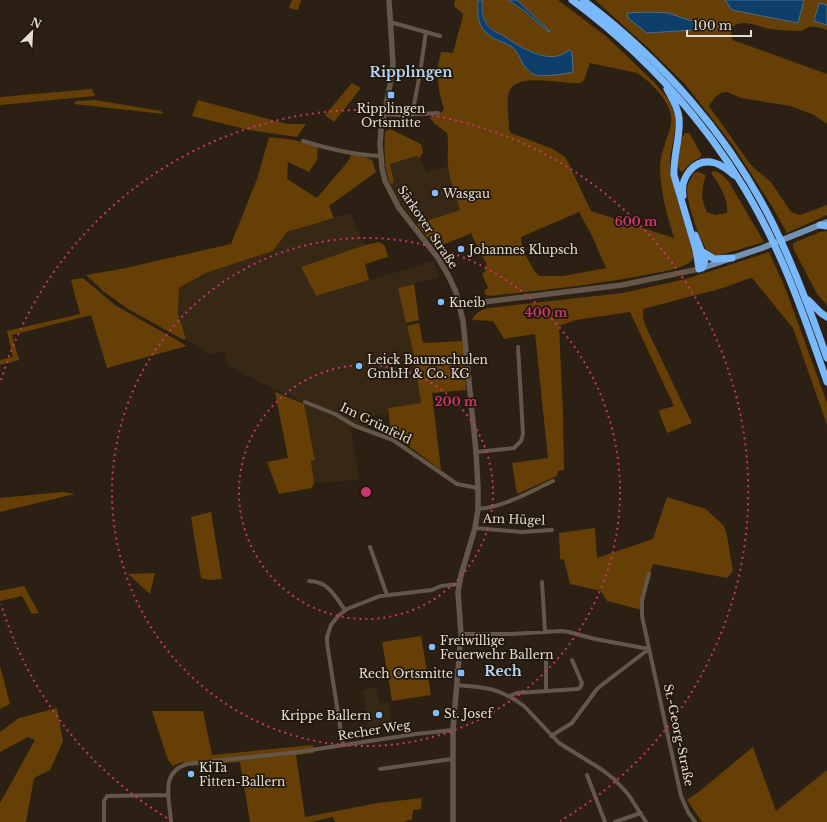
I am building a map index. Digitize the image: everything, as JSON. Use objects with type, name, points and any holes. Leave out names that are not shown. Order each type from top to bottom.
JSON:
[{"type":"highway","points":[[572,0],[618,36],[660,76],[703,128],[741,181],[765,224],[779,254],[798,299],[827,382]]},
{"type":"highway","points":[[583,0],[622,31],[672,79],[709,123],[747,178],[769,216],[786,252],[806,298],[827,358]]},
{"type":"highway","points":[[660,76],[673,100],[679,117],[673,164],[674,175],[700,268]]},
{"type":"highway","points":[[700,268],[705,260],[692,226],[684,197],[682,188],[685,177],[697,165],[712,162],[722,166],[741,181]]},
{"type":"highway","points":[[702,251],[714,259],[732,258]]},
{"type":"highway","points":[[806,298],[821,314],[827,317]]},
{"type":"main road","name":"Särkover Straße","points":[[389,0],[392,74],[380,130],[380,156],[385,181],[394,200],[407,220],[444,268],[460,305],[464,321],[476,452],[478,509],[475,528],[459,584],[458,600],[461,634],[453,730],[453,822]]},
{"type":"main road","points":[[460,305],[622,285],[700,268],[823,226],[827,222]]},
{"type":"street","points":[[390,22],[440,36]]},
{"type":"street","points":[[412,115],[426,32]]},
{"type":"street","points":[[383,114],[412,115],[438,112]]},
{"type":"street","points":[[303,141],[358,155],[380,156]]},
{"type":"street","points":[[476,452],[514,448],[520,444],[522,427],[518,347]]},
{"type":"street","name":"Im Grünfeld","points":[[305,402],[335,414],[355,426],[393,440],[457,484],[478,488]]},
{"type":"street","points":[[478,509],[503,503],[553,481]]},
{"type":"street","name":"Am Hügel","points":[[475,528],[522,532],[552,530]]},
{"type":"street","points":[[370,547],[387,595]]},
{"type":"street","name":"St.-Georg-Straße","points":[[648,574],[641,607],[681,796],[688,812],[695,822]]},
{"type":"street","points":[[309,581],[319,582],[326,586],[345,610]]},
{"type":"street","points":[[542,582],[545,632]]},
{"type":"street","points":[[343,745],[327,643],[327,637],[338,616],[345,610],[370,599],[387,595],[432,590],[439,586],[459,584]]},
{"type":"street","points":[[461,634],[569,632],[594,639],[649,649]]},
{"type":"street","points":[[551,736],[572,723],[594,693],[603,684],[649,649]]},
{"type":"street","points":[[546,658],[546,691]]},
{"type":"street","points":[[509,696],[517,693],[580,688],[582,683],[572,660]]},
{"type":"street","points":[[456,685],[493,690],[509,696],[524,706],[551,736],[610,776],[628,794],[646,822]]},
{"type":"street","name":"Recher Weg","points":[[171,822],[168,783],[173,772],[180,766],[298,752],[416,734],[453,730]]},
{"type":"street","points":[[380,769],[452,759]]},
{"type":"street","points":[[587,775],[605,822]]},
{"type":"street","points":[[104,822],[104,801],[107,796],[168,795]]},
{"type":"street","points":[[615,822],[641,813]]},
{"type":"shaded area","points":[[292,0],[301,0],[298,10],[289,8]]},
{"type":"shaded area","points":[[455,0],[478,0],[480,23],[486,31],[496,39],[513,47],[517,51],[526,68],[540,76],[573,72],[572,52],[557,57],[547,56],[538,54],[510,41],[488,25],[483,13],[482,0],[508,0],[550,31],[517,0],[558,0],[607,37],[655,83],[669,100],[675,115],[676,125],[670,158],[670,170],[694,255],[692,261],[681,267],[626,279],[491,296],[486,295],[484,291],[488,288],[482,274],[486,270],[486,263],[472,236],[472,233],[435,248],[417,224],[460,210],[449,170],[447,133],[430,118],[444,110],[439,91],[437,69],[441,52],[453,53],[463,14],[454,6]],"holes":[[[590,63],[637,73],[649,82],[666,102],[671,117],[671,124],[662,155],[660,175],[664,203],[674,238],[591,211],[566,158],[553,149],[511,133],[509,130],[508,96],[513,86],[521,82],[531,80],[581,83],[584,80]],[[579,212],[592,236],[606,268],[563,276],[540,276],[535,272],[522,249],[521,237]]]},
{"type":"shaded area","points":[[595,0],[725,0],[732,10],[798,23],[804,0],[827,0],[827,5],[819,3],[814,21],[827,25],[827,30],[818,27],[808,27],[801,31],[782,30],[741,23],[732,27],[731,37],[733,40],[827,74],[827,124],[814,115],[790,106],[741,98],[727,92],[721,93],[715,97],[709,106],[748,161],[771,182],[791,212],[800,215],[827,205],[827,215],[787,233],[734,147],[685,84]],"holes":[[[627,13],[668,13],[695,22],[704,28],[647,33]]]},
{"type":"shaded area","points":[[352,83],[361,88],[334,122],[325,115]]},
{"type":"shaded area","points":[[92,89],[95,96],[0,105],[0,97]]},
{"type":"shaded area","points":[[95,100],[161,111],[164,114],[74,104],[76,101]]},
{"type":"shaded area","points":[[198,100],[287,124],[306,124],[297,137],[249,130],[192,116]]},
{"type":"shaded area","points":[[390,129],[421,144],[423,152],[420,158],[416,156],[390,164],[394,183],[390,184],[385,158],[385,132]]},
{"type":"shaded area","points":[[685,133],[689,133],[691,136],[701,154],[701,157],[692,162],[682,172],[678,167],[678,152]]},
{"type":"shaded area","points":[[269,137],[294,140],[318,147],[317,160],[309,172],[288,162],[287,179],[317,198],[349,160],[351,155],[365,157],[372,160],[376,172],[329,206],[334,218],[287,232],[273,251],[206,273],[179,288],[178,314],[186,339],[182,339],[128,309],[103,291],[86,275],[121,269],[231,244],[257,179]]},
{"type":"shaded area","points":[[416,156],[420,158],[427,172],[448,166],[460,210],[417,224],[399,202],[390,184],[394,183],[390,164]]},
{"type":"shaded area","points":[[713,171],[720,173],[729,182],[764,242],[717,256],[711,254],[705,247],[692,213],[687,188],[694,173],[698,172],[706,175],[703,184],[702,197],[707,212],[715,215],[727,213],[725,198],[711,173]]},
{"type":"shaded area","name":"Leick Baumschulen GmbH & Co. KG","points":[[350,213],[365,245],[301,267],[316,296],[434,261],[439,277],[398,288],[413,352],[421,404],[388,408],[388,414],[372,416],[373,427],[365,427],[365,431],[352,427],[351,431],[359,480],[314,483],[311,461],[315,459],[304,404],[292,395],[269,387],[227,365],[224,351],[207,354],[186,339],[178,314],[179,289],[206,273],[273,251],[287,232]]},
{"type":"shaded area","points":[[827,231],[827,305],[817,294],[793,248],[793,243],[820,232]]},
{"type":"shaded area","points":[[379,242],[385,246],[388,257],[365,264],[369,280],[316,296],[301,267],[365,245]]},
{"type":"shaded area","points":[[769,252],[786,290],[827,403],[827,425],[793,328],[752,278],[750,278],[723,288],[643,309],[645,325],[692,423],[667,433],[659,412],[660,410],[674,406],[630,312],[576,320],[559,326],[564,470],[558,471],[557,476],[517,494],[512,463],[548,458],[535,334],[504,339],[493,321],[472,320],[477,313],[489,308],[622,293],[686,279]]},
{"type":"shaded area","points":[[83,278],[115,305],[187,346],[107,368],[91,315],[12,335],[19,360],[0,365],[0,360],[13,357],[7,331],[80,314],[71,280]]},
{"type":"shaded area","points":[[414,284],[419,320],[406,323],[398,288]]},
{"type":"shaded area","points":[[419,323],[423,343],[463,341],[466,390],[432,393],[441,470],[406,444],[391,435],[388,408],[421,403],[413,352],[407,326]]},
{"type":"shaded area","points":[[275,392],[304,404],[315,460],[311,461],[314,483],[312,488],[279,494],[267,462],[288,458]]},
{"type":"shaded area","points":[[63,492],[75,494],[0,512],[0,498]]},
{"type":"shaded area","points":[[667,497],[706,509],[724,526],[733,571],[727,578],[653,564],[644,596],[642,610],[607,601],[601,591],[570,584],[564,560],[560,559],[559,533],[595,528],[597,558],[653,539]]},
{"type":"shaded area","points":[[211,512],[222,579],[209,580],[201,578],[191,517]]},
{"type":"shaded area","points":[[155,573],[150,594],[128,574]]},
{"type":"shaded area","points":[[24,586],[39,613],[32,614],[22,596],[0,601],[0,591]]},
{"type":"shaded area","points":[[421,636],[431,695],[392,701],[382,642]]},
{"type":"shaded area","points":[[0,666],[10,704],[0,709]]},
{"type":"shaded area","name":"Krippe Ballern","points":[[377,687],[379,703],[389,702],[393,727],[369,731],[363,690]]},
{"type":"shaded area","points":[[57,708],[63,741],[50,770],[34,778],[26,822],[0,822],[0,803],[35,740],[28,737],[0,752],[0,732],[19,718]]},
{"type":"shaded area","points":[[152,711],[203,711],[212,755],[313,745],[314,753],[296,755],[305,817],[378,803],[422,798],[421,809],[413,810],[412,820],[405,822],[335,822],[333,817],[311,822],[250,822],[240,762],[188,766],[182,762],[173,766],[168,760]]},
{"type":"shaded area","points":[[753,747],[776,811],[827,770],[827,822],[702,822],[687,800]]},
{"type":"water","points":[[478,0],[482,0],[483,16],[486,24],[493,30],[527,50],[536,54],[554,57],[562,55],[569,50],[572,52],[573,72],[544,76],[536,75],[531,72],[522,63],[518,53],[514,49],[508,44],[495,39],[485,32],[478,18]]},
{"type":"water","points":[[508,0],[517,0],[550,31],[549,32],[527,13]]},
{"type":"water","points":[[725,0],[804,0],[798,23],[732,10]]},
{"type":"water","points":[[819,3],[827,5],[827,25],[814,21]]},
{"type":"water","points":[[627,13],[668,13],[695,22],[705,28],[647,33],[628,18]]},
{"type":"place","name":"Ripplingen Ortsmitte","points":[[391,95]]},
{"type":"place","name":"Wasgau","points":[[435,193]]},
{"type":"place","name":"Johannes Klupsch","points":[[461,249]]},
{"type":"place","name":"Kneib","points":[[441,302]]},
{"type":"place","name":"Leick Baumschulen GmbH & Co. KG","points":[[359,366]]},
{"type":"place","name":"Freiwillige Feuerwehr Ballern","points":[[432,647]]},
{"type":"place","name":"Rech Ortsmitte","points":[[461,673]]},
{"type":"place","name":"St. Josef","points":[[436,713]]},
{"type":"place","name":"Krippe Ballern","points":[[379,715]]},
{"type":"place","name":"KiTa Fitten-Ballern","points":[[191,774]]},
{"type":"district","name":"Ripplingen","points":[[411,72]]},
{"type":"district","name":"Rech","points":[[503,671]]}]
